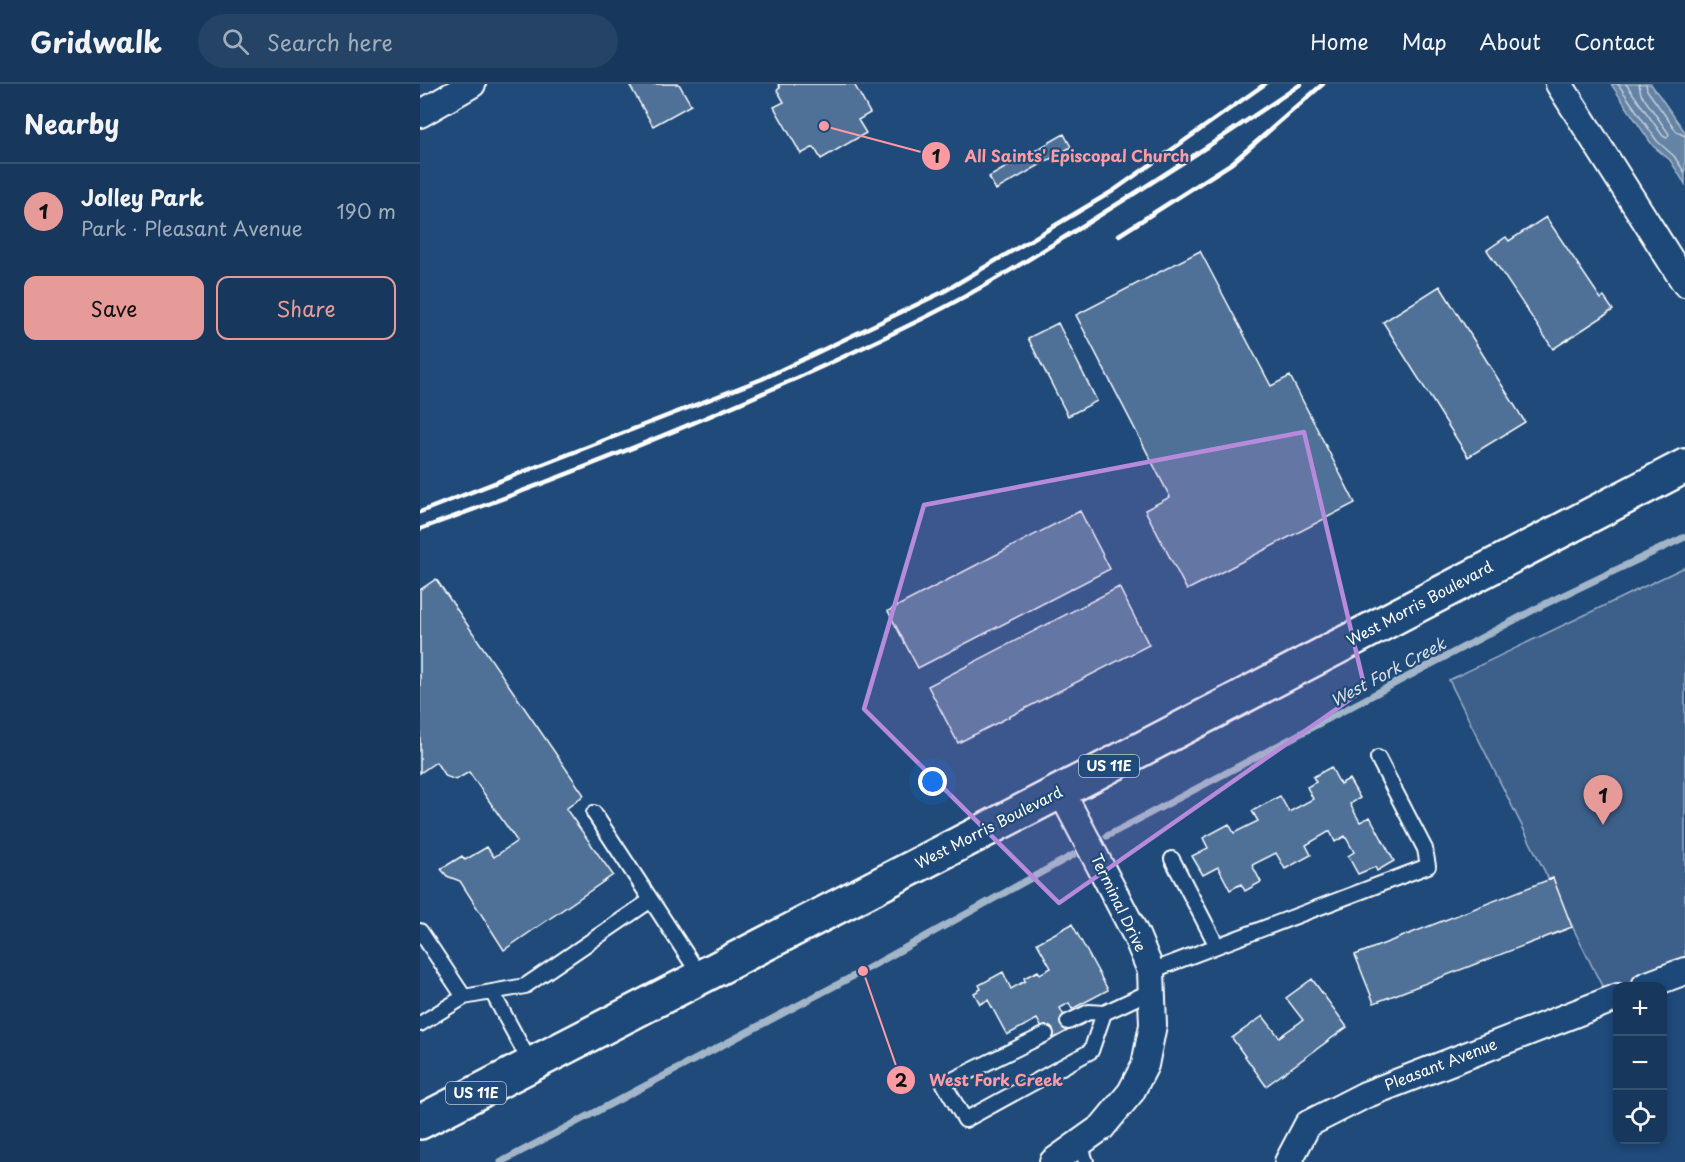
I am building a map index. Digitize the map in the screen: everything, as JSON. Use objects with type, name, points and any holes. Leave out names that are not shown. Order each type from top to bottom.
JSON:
[{"type":"main road","name":"West Morris Boulevard","points":[[420,1122],[1685,466]]},
{"type":"street","points":[[420,114],[472,84]]},
{"type":"street","points":[[1559,84],[1685,283]]},
{"type":"street","name":"Terminal Drive","points":[[1053,1162],[1083,1152],[1131,1092],[1145,1065],[1153,1025],[1151,981],[1136,935],[1061,791]]},
{"type":"street","points":[[1658,982],[1685,971]]},
{"type":"street","name":"Pleasant Avenue","points":[[1288,1162],[1308,1124],[1337,1109],[1365,1095],[1613,999]]},
{"type":"lane","points":[[1046,1034],[944,1084],[965,1120],[1091,1051],[1104,1013],[1151,981],[1216,946],[1428,866],[1425,849],[1378,759]]},
{"type":"lane","points":[[594,813],[701,977]]},
{"type":"lane","points":[[1172,859],[1216,946]]},
{"type":"lane","points":[[420,1024],[464,997],[525,986],[651,900]]},
{"type":"lane","points":[[421,935],[464,997]]},
{"type":"lane","points":[[492,992],[532,1064]]},
{"type":"lane","points":[[1068,1022],[1089,1012],[1104,1013]]},
{"type":"highlighted area","points":[[1304,432],[1365,689],[1059,903],[864,709],[924,505]]},
{"type":"shaded area","points":[[1685,567],[1685,971],[1656,982],[1613,982],[1613,994],[1609,1000],[1449,680]]},
{"type":"water","points":[[1611,84],[1651,84],[1685,132],[1685,184],[1670,160],[1653,146]]},
{"type":"building","points":[[629,84],[679,84],[691,105],[653,126]]},
{"type":"building","points":[[778,84],[854,84],[870,113],[858,120],[866,133],[821,159],[814,147],[801,154],[774,107],[784,102],[777,90],[780,88]]},
{"type":"building","points":[[1064,134],[1071,147],[996,190],[989,177]]},
{"type":"building","points":[[1546,217],[1601,299],[1604,297],[1613,310],[1553,349],[1487,250],[1506,237],[1509,241]]},
{"type":"building","points":[[1200,251],[1271,386],[1290,376],[1355,503],[1187,590],[1145,510],[1170,497],[1076,315]]},
{"type":"building","points":[[1440,286],[1525,422],[1468,457],[1383,322]]},
{"type":"building","points":[[1058,323],[1097,401],[1068,416],[1028,338]]},
{"type":"building","points":[[1080,511],[1110,569],[918,668],[888,611]]},
{"type":"building","points":[[436,579],[584,795],[566,809],[613,875],[504,950],[460,881],[447,876],[441,869],[462,856],[465,860],[487,847],[494,857],[517,841],[469,772],[456,780],[445,776],[436,762],[420,773],[420,590]]},
{"type":"building","points":[[1119,587],[1149,645],[958,743],[928,686]]},
{"type":"building","points":[[1331,767],[1340,784],[1349,779],[1360,798],[1350,804],[1360,822],[1370,817],[1394,861],[1377,871],[1375,867],[1358,874],[1348,856],[1354,852],[1345,836],[1335,842],[1330,831],[1306,845],[1311,855],[1285,869],[1276,853],[1252,865],[1261,882],[1245,891],[1241,884],[1230,890],[1218,867],[1203,875],[1192,856],[1208,848],[1203,838],[1229,824],[1234,833],[1258,821],[1252,811],[1280,796],[1289,812],[1313,799],[1307,787],[1316,782],[1313,777]]},
{"type":"building","points":[[1553,878],[1572,927],[1374,1003],[1355,955]]},
{"type":"building","points":[[1072,924],[1108,990],[1072,1009],[1069,1003],[1060,1008],[1071,1029],[1049,1041],[1037,1019],[1007,1035],[988,1000],[980,1004],[974,993],[981,989],[979,985],[1003,972],[1011,989],[1025,981],[1024,978],[1038,971],[1040,974],[1051,968],[1037,943]]},
{"type":"building","points":[[1312,979],[1347,1027],[1266,1086],[1232,1038],[1263,1016],[1279,1037],[1303,1020],[1286,998]]},
{"type":"waterway","name":"West Fork Creek","points":[[1107,836],[1543,605],[1685,537]]},
{"type":"waterway","name":"West Fork Creek","points":[[501,1162],[863,971],[1073,855]]},
{"type":"railway","points":[[420,512],[762,379],[943,292],[1113,191],[1265,84]]},
{"type":"railway","points":[[420,529],[675,431],[863,348],[946,307],[1051,246],[1301,84]]},
{"type":"railway","points":[[1119,235],[1232,163],[1323,84]]},
{"type":"place","name":"All Saints' Episcopal Church","points":[[824,126]]},
{"type":"place","name":"Jolley Park","points":[[1603,825]]},
{"type":"place","name":"West Fork Creek","points":[[863,971]]}]
